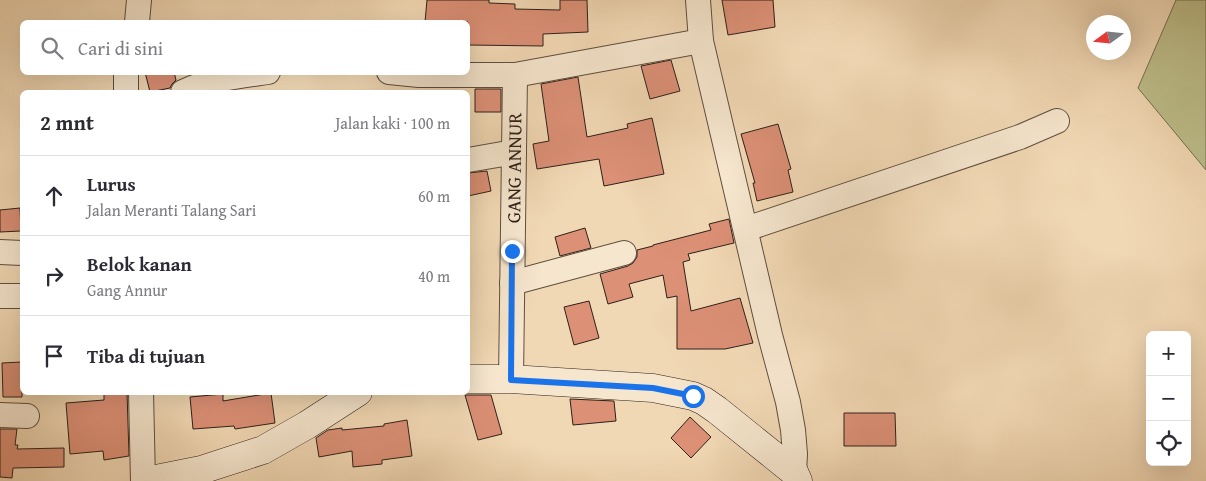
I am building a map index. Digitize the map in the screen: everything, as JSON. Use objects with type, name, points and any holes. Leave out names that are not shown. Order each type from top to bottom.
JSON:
[{"type":"street","points":[[137,20],[139,0]]},
{"type":"street","points":[[698,0],[701,41],[770,335],[788,402],[793,430],[796,477]]},
{"type":"street","points":[[419,75],[515,75],[701,41]]},
{"type":"street","points":[[126,75],[126,90]]},
{"type":"street","points":[[189,90],[207,84],[240,84],[261,75]]},
{"type":"street","name":"GANG ANNUR","points":[[511,380],[515,75]]},
{"type":"street","points":[[746,229],[1020,137],[1057,121]]},
{"type":"street","points":[[470,160],[514,152]]},
{"type":"street","points":[[0,252],[20,253]]},
{"type":"street","points":[[512,283],[624,253]]},
{"type":"street","points":[[0,296],[20,296]]},
{"type":"street","points":[[470,379],[653,388],[693,396],[704,400],[717,410],[796,477]]},
{"type":"street","points":[[141,395],[145,481],[201,470],[263,450],[307,425],[353,395]]},
{"type":"street","points":[[0,415],[27,416]]},
{"type":"green space","points":[[1176,0],[1206,0],[1206,170],[1138,88]]},
{"type":"building","points":[[427,0],[489,0],[489,3],[515,4],[515,9],[560,10],[560,0],[587,0],[588,32],[543,34],[543,46],[470,45],[470,20],[425,20]]},
{"type":"building","points":[[722,0],[773,0],[775,27],[728,35]]},
{"type":"building","points":[[671,60],[680,91],[650,99],[641,66]]},
{"type":"building","points":[[146,75],[175,75],[176,80],[170,88],[150,90]]},
{"type":"building","points":[[578,77],[587,137],[628,128],[627,124],[652,118],[664,174],[604,186],[599,159],[537,169],[533,144],[549,141],[541,84]]},
{"type":"building","points":[[475,89],[501,89],[501,112],[475,112]]},
{"type":"building","points":[[778,124],[791,169],[788,170],[793,192],[757,201],[753,183],[755,183],[741,134]]},
{"type":"building","points":[[487,171],[491,191],[470,196],[470,173]]},
{"type":"building","points":[[20,208],[20,231],[0,232],[0,210]]},
{"type":"building","points":[[729,219],[734,243],[688,254],[690,260],[683,262],[691,311],[740,298],[753,343],[725,349],[677,349],[677,296],[667,298],[663,275],[629,284],[633,297],[608,304],[600,274],[633,263],[637,257],[637,250],[711,230],[709,224]]},
{"type":"building","points":[[585,228],[591,248],[560,256],[555,237]]},
{"type":"building","points":[[589,301],[599,338],[574,345],[564,307]]},
{"type":"building","points":[[20,362],[20,395],[22,397],[3,397],[2,363]]},
{"type":"building","points":[[104,395],[127,395],[129,456],[104,460],[103,451],[70,454],[66,403],[104,400]]},
{"type":"building","points":[[223,395],[223,401],[259,395],[271,395],[275,423],[235,429],[234,426],[193,429],[190,397]]},
{"type":"building","points":[[465,395],[491,395],[502,434],[478,440]]},
{"type":"building","points":[[570,399],[614,401],[616,421],[573,425]]},
{"type":"building","points":[[844,413],[895,413],[896,446],[844,446]]},
{"type":"building","points":[[690,417],[711,437],[691,458],[671,438]]},
{"type":"building","points":[[407,420],[412,456],[382,460],[382,464],[353,467],[352,451],[319,457],[316,438],[328,430],[384,426],[384,424]]},
{"type":"building","points":[[0,429],[17,429],[15,445],[18,445],[17,449],[64,448],[64,467],[13,468],[12,478],[0,477]]},
{"type":"route","points":[[512,251],[511,380],[653,388],[693,396]]}]
